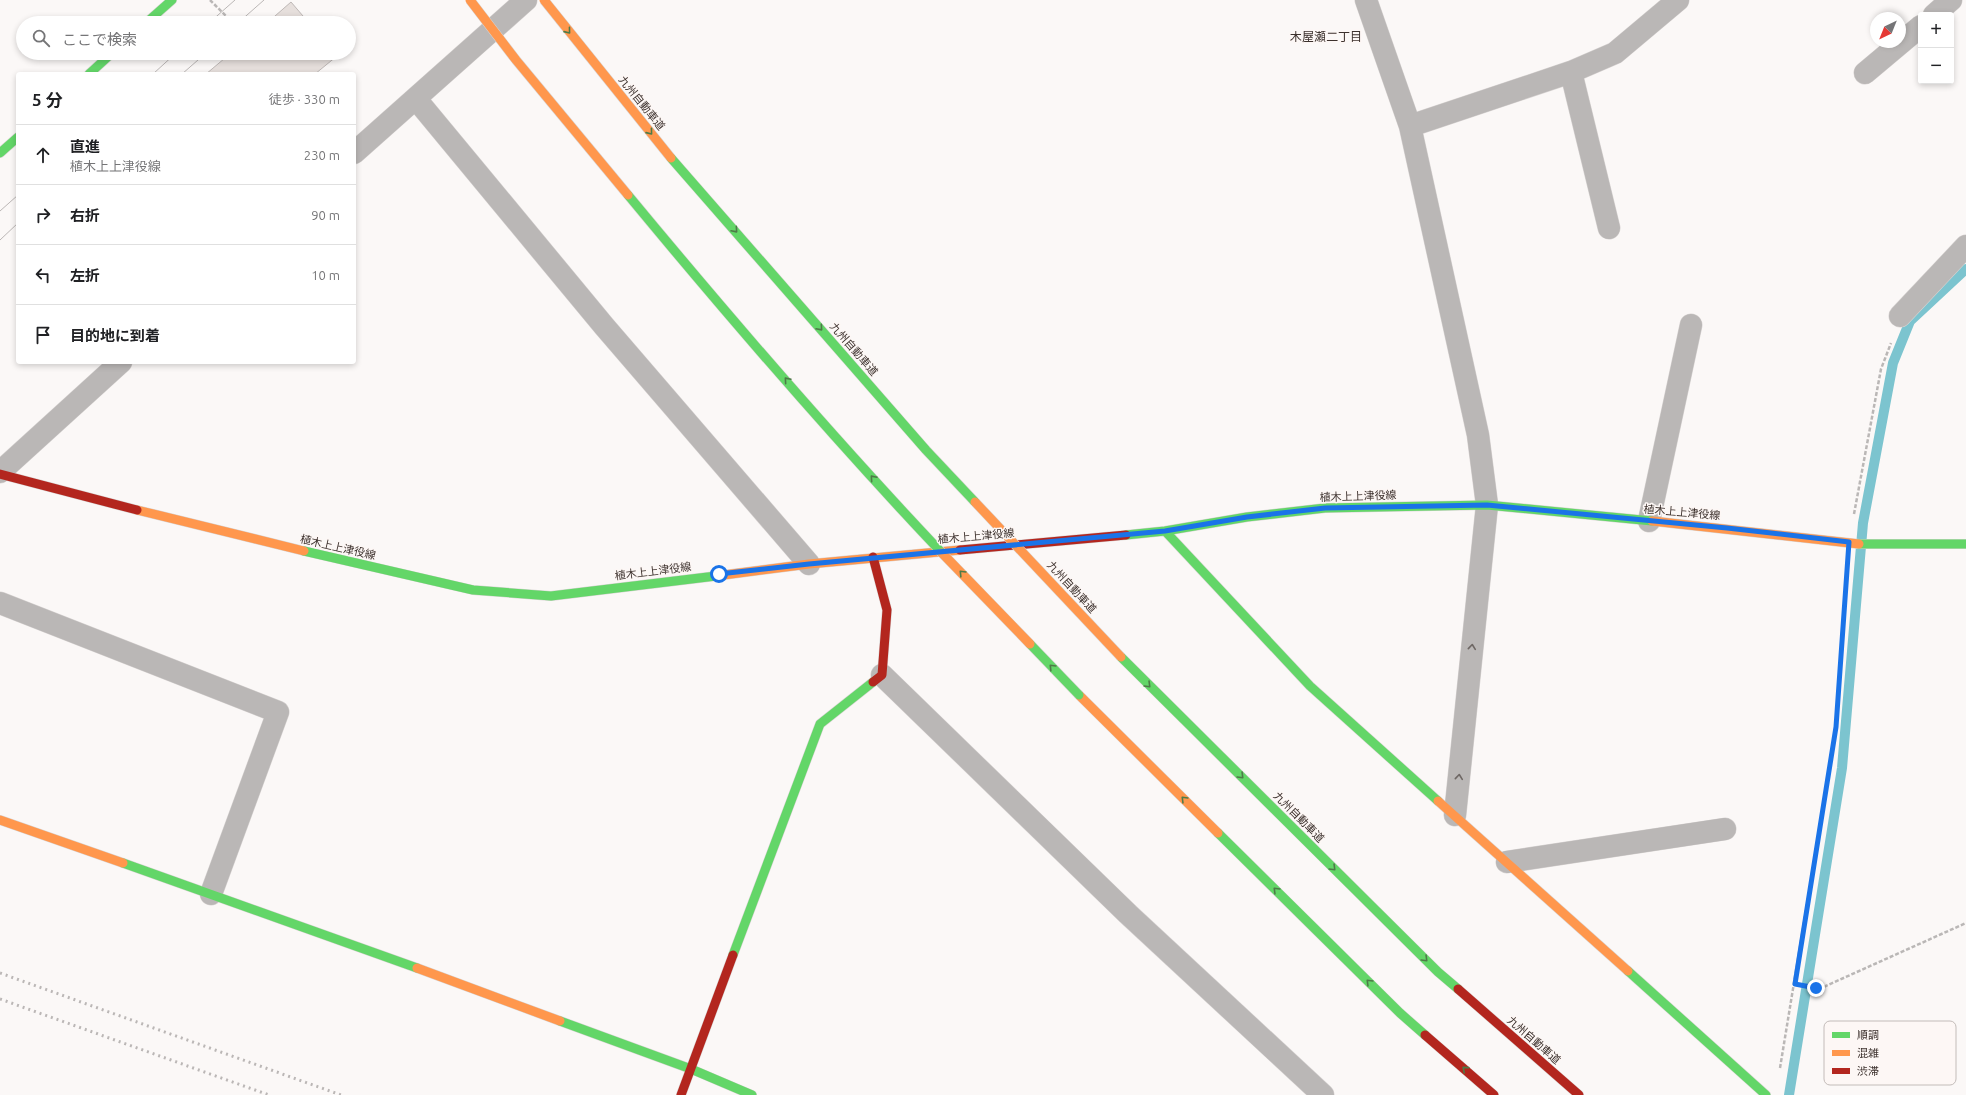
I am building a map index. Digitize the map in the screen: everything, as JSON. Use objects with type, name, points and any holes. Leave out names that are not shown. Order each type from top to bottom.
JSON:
[{"type":"main road","points":[[154,16],[172,0]]},
{"type":"main road","points":[[470,0],[516,60],[683,261],[883,490],[1078,695],[1400,1013],[1494,1095]]},
{"type":"main road","name":"九州自動車道","points":[[544,0],[671,158],[921,444],[1121,657],[1438,972],[1578,1095]]},
{"type":"main road","points":[[91,72],[104,60]]},
{"type":"main road","points":[[0,153],[16,139]]},
{"type":"main road","name":"植木上上津役線","points":[[0,473],[226,533],[473,590],[551,596],[873,557],[1165,531],[1247,517],[1325,508],[1487,505],[1852,542],[1966,544]]},
{"type":"main road","points":[[1165,531],[1310,686],[1507,862],[1755,1091],[1766,1095]]},
{"type":"main road","points":[[681,1095],[820,724],[882,675],[888,610],[873,557]]},
{"type":"main road","points":[[0,820],[211,894],[691,1069],[752,1095]]},
{"type":"street","points":[[356,151],[526,0]]},
{"type":"street","points":[[1366,0],[1410,126],[1478,435],[1487,505],[1455,816]]},
{"type":"street","points":[[1410,126],[1571,72],[1615,53],[1678,0]]},
{"type":"street","points":[[1937,12],[1951,0]]},
{"type":"street","points":[[1865,73],[1918,29]]},
{"type":"street","points":[[1571,72],[1609,228]]},
{"type":"street","points":[[416,98],[604,326],[809,564]]},
{"type":"street","points":[[1900,316],[1966,246]]},
{"type":"street","points":[[1649,521],[1691,325]]},
{"type":"street","points":[[0,473],[119,364]]},
{"type":"street","points":[[0,603],[278,712],[211,894]]},
{"type":"street","points":[[882,675],[1122,908],[1323,1095]]},
{"type":"street","points":[[1507,862],[1725,829]]},
{"type":"path","points":[[210,0],[226,16]]},
{"type":"path","points":[[1778,1075],[1795,984],[1836,727],[1852,542],[1881,369],[1900,316]]},
{"type":"path","points":[[1795,984],[1819,989],[1966,923]]},
{"type":"building","points":[[291,2],[303,16],[275,16]]},
{"type":"building","points":[[223,60],[332,60],[317,72],[208,72]]},
{"type":"waterway","points":[[1789,1095],[1842,768],[1863,523],[1893,363],[1910,321],[1966,269]]},
{"type":"tram line","points":[[217,16],[235,0]]},
{"type":"tram line","points":[[246,16],[264,0]]},
{"type":"tram line","points":[[155,72],[168,60]]},
{"type":"tram line","points":[[184,72],[198,60]]},
{"type":"tram line","points":[[0,211],[16,197]]},
{"type":"tram line","points":[[0,240],[16,225]]},
{"type":"railway","points":[[0,973],[341,1095]]},
{"type":"railway","points":[[0,999],[269,1095]]},
{"type":"traffic: fast","points":[[154,16],[172,0]]},
{"type":"traffic: fast","points":[[91,72],[104,60]]},
{"type":"traffic: fast","points":[[0,153],[16,139]]},
{"type":"traffic: fast","points":[[671,158],[926,450],[975,502]]},
{"type":"traffic: fast","points":[[628,195],[782,377],[861,466],[942,553]]},
{"type":"traffic: fast","points":[[1126,535],[1165,531],[1247,517],[1325,508],[1487,505],[1652,521]]},
{"type":"traffic: fast","points":[[1165,531],[1310,686],[1438,801]]},
{"type":"traffic: fast","points":[[1859,544],[1966,544]]},
{"type":"traffic: fast","points":[[304,551],[473,590],[551,596],[716,576]]},
{"type":"traffic: fast","points":[[1030,644],[1079,695]]},
{"type":"traffic: fast","points":[[1121,657],[1438,972],[1458,989]]},
{"type":"traffic: fast","points":[[733,955],[820,724],[873,682]]},
{"type":"traffic: fast","points":[[1218,833],[1400,1013],[1425,1035]]},
{"type":"traffic: fast","points":[[123,863],[417,968]]},
{"type":"traffic: fast","points":[[1628,971],[1766,1095]]},
{"type":"traffic: fast","points":[[560,1021],[691,1069],[752,1095]]},
{"type":"traffic: slow","points":[[470,0],[516,60],[628,195]]},
{"type":"traffic: slow","points":[[544,0],[671,158]]},
{"type":"traffic: slow","points":[[975,502],[1121,657]]},
{"type":"traffic: slow","points":[[137,510],[304,551]]},
{"type":"traffic: slow","points":[[1652,521],[1859,544]]},
{"type":"traffic: slow","points":[[716,576],[809,564],[960,550]]},
{"type":"traffic: slow","points":[[942,553],[1030,644]]},
{"type":"traffic: slow","points":[[1079,695],[1218,833]]},
{"type":"traffic: slow","points":[[1438,801],[1628,971]]},
{"type":"traffic: slow","points":[[0,820],[123,863]]},
{"type":"traffic: slow","points":[[417,968],[560,1021]]},
{"type":"traffic: jam","points":[[0,474],[137,510]]},
{"type":"traffic: jam","points":[[960,550],[1126,535]]},
{"type":"traffic: jam","points":[[873,557],[887,610],[882,675],[873,682]]},
{"type":"traffic: jam","points":[[681,1095],[733,955]]},
{"type":"traffic: jam","points":[[1458,989],[1579,1095]]},
{"type":"traffic: jam","points":[[1425,1035],[1494,1095]]},
{"type":"district","name":"木屋瀬二丁目","points":[[1326,37]]},
{"type":"route","points":[[719,574],[873,557],[1165,531],[1247,517],[1325,508],[1487,505],[1727,528],[1849,542],[1836,727],[1795,984],[1816,988]]}]
